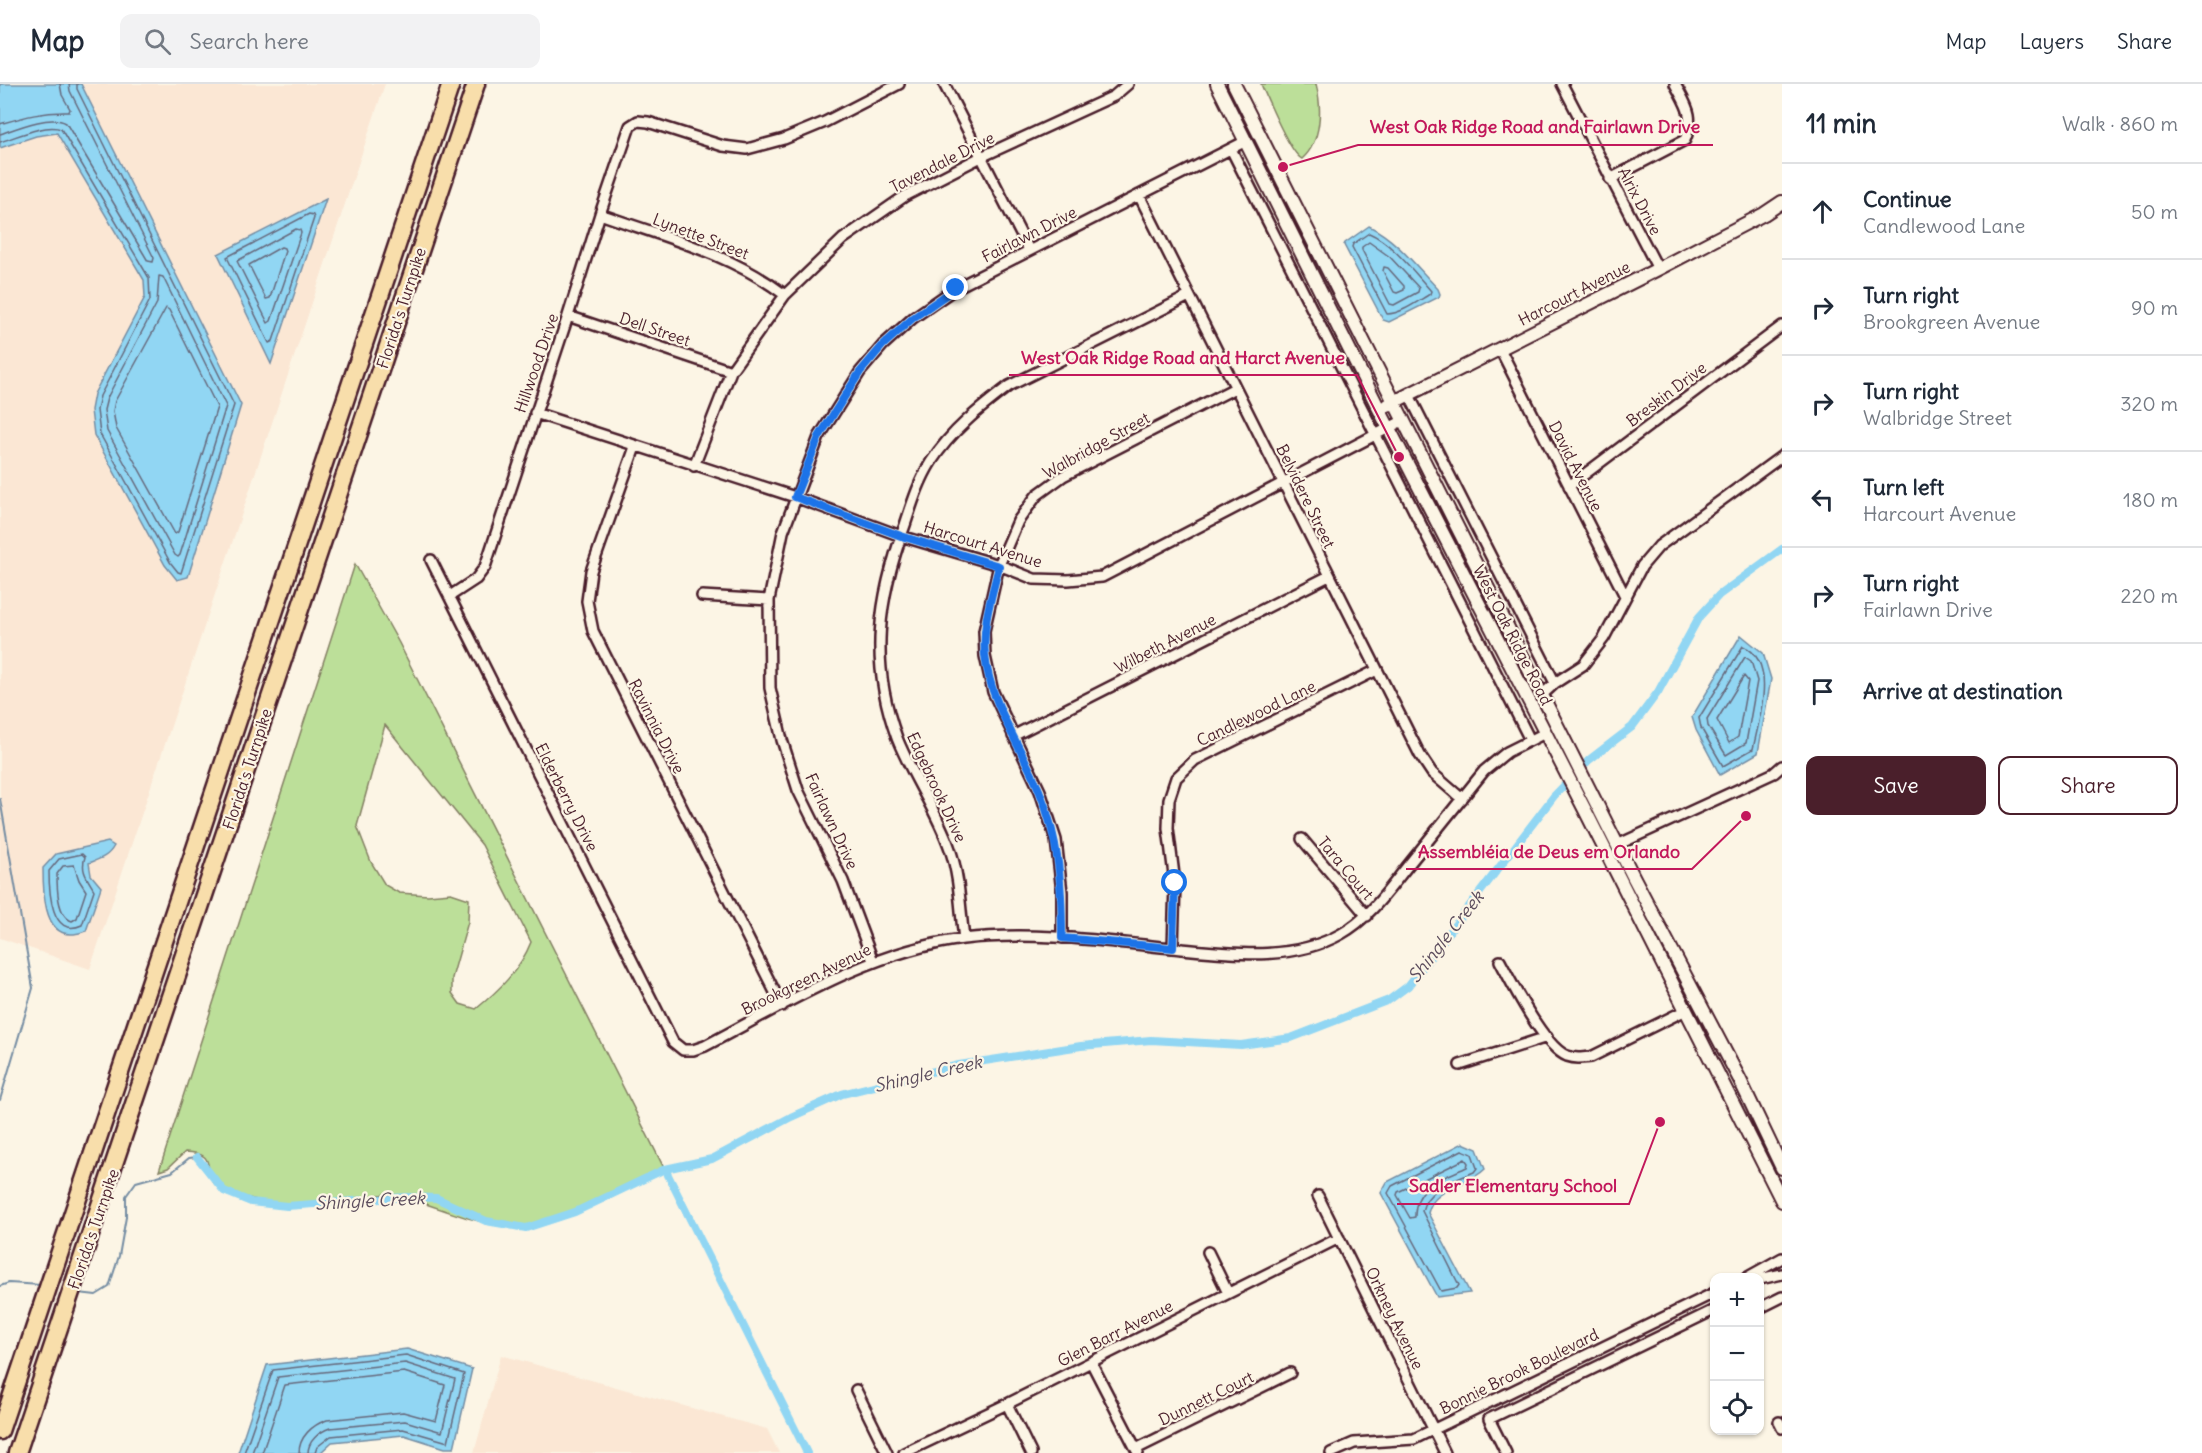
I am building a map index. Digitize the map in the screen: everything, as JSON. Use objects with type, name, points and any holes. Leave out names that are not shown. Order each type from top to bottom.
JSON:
[{"type":"highway","name":"Florida's Turnpike","points":[[0,1431],[451,84]]},
{"type":"highway","name":"Florida's Turnpike","points":[[17,1453],[476,84]]},
{"type":"street","name":"Hillwood Drive","points":[[450,596],[476,579],[485,567],[630,126],[638,121],[648,122],[723,146],[747,149],[784,139],[825,122],[899,84]]},
{"type":"street","points":[[944,84],[1029,250]]},
{"type":"street","name":"Tavendale Drive","points":[[694,466],[732,371],[786,295],[843,239],[905,196],[981,157],[1114,96],[1128,84]]},
{"type":"street","name":"West Oak Ridge Road","points":[[1217,84],[1388,428],[1556,752],[1782,1201]]},
{"type":"street","name":"West Oak Ridge Road","points":[[1234,84],[1617,845],[1780,1158]]},
{"type":"street","name":"Alrix Drive","points":[[1562,84],[1658,269]]},
{"type":"street","points":[[1610,179],[1685,140],[1691,126],[1689,111],[1675,84]]},
{"type":"street","points":[[1246,141],[1254,139],[1288,208],[1296,221],[1305,225]]},
{"type":"street","name":"Fairlawn Drive","points":[[873,962],[843,881],[798,790],[782,740],[770,688],[770,600],[783,532],[819,437],[860,372],[883,345],[913,318],[956,288],[1246,141]]},
{"type":"street","points":[[1231,150],[1530,740]]},
{"type":"street","name":"Belvidere Street","points":[[1139,195],[1420,755],[1432,772],[1462,799]]},
{"type":"street","name":"Harcourt Avenue","points":[[1379,410],[1658,269],[1764,214],[1782,202]]},
{"type":"street","name":"Lynette Street","points":[[600,214],[718,255],[761,277],[786,295]]},
{"type":"street","name":"Edgebrook Drive","points":[[964,939],[956,870],[950,848],[897,738],[884,691],[879,645],[883,597],[912,503],[931,463],[957,429],[983,405],[1009,386],[1189,296]]},
{"type":"street","name":"Dell Street","points":[[568,316],[732,371]]},
{"type":"street","name":"Breskin Drive","points":[[1569,486],[1782,326]]},
{"type":"street","name":"David Avenue","points":[[1500,350],[1624,596]]},
{"type":"street","name":"Walbridge Street","points":[[1062,938],[1062,892],[1056,840],[1040,791],[993,692],[985,656],[984,631],[999,566],[1018,520],[1037,495],[1063,476],[1236,388]]},
{"type":"street","points":[[1409,395],[1555,683]]},
{"type":"street","name":"Harcourt Avenue","points":[[535,413],[795,497],[901,536],[1034,579],[1068,580],[1102,577],[1404,420]]},
{"type":"street","name":"Ravinnia Drive","points":[[635,447],[591,571],[587,601],[592,632],[782,1006]]},
{"type":"street","points":[[1477,601],[1494,614],[1534,695],[1542,695],[1582,664],[1597,647],[1642,566],[1659,546],[1782,456]]},
{"type":"street","name":"Elderberry Drive","points":[[431,560],[677,1047]]},
{"type":"street","name":"Wilbeth Avenue","points":[[1013,736],[1329,576]]},
{"type":"street","points":[[702,596],[770,600]]},
{"type":"street","name":"Candlewood Lane","points":[[1173,948],[1175,883],[1168,818],[1169,799],[1176,778],[1196,760],[1377,670]]},
{"type":"street","points":[[1545,733],[1552,731],[1572,770],[1583,776]]},
{"type":"street","name":"Brookgreen Avenue","points":[[677,1047],[683,1050],[693,1050],[705,1046],[873,962],[964,939],[1062,938],[1217,952],[1279,954],[1340,935],[1367,916],[1484,771],[1507,752],[1545,733]]},
{"type":"street","points":[[1617,845],[1774,774],[1782,766]]},
{"type":"street","name":"Tara Court","points":[[1302,839],[1367,916]]},
{"type":"street","points":[[1650,939],[1660,943],[1679,982],[1687,981]]},
{"type":"street","points":[[1500,961],[1525,1007],[1547,1037],[1565,1055],[1577,1059],[1591,1056],[1686,1010]]},
{"type":"street","points":[[1699,1036],[1708,1039],[1726,1075],[1746,1093]]},
{"type":"street","points":[[1460,1065],[1547,1037]]},
{"type":"street","points":[[1764,1164],[1780,1158]]},
{"type":"street","name":"Orkney Avenue","points":[[1318,1196],[1445,1453]]},
{"type":"street","name":"Glen Barr Avenue","points":[[904,1453],[1339,1238]]},
{"type":"street","points":[[1208,1252],[1228,1293]]},
{"type":"street","points":[[1755,1273],[1782,1258]]},
{"type":"street","points":[[1764,1278],[1782,1274]]},
{"type":"street","name":"Bonnie Brook Boulevard","points":[[1331,1453],[1354,1443],[1414,1439],[1710,1295]]},
{"type":"street","points":[[1764,1306],[1782,1297]]},
{"type":"street","points":[[1506,1453],[1489,1419],[1710,1312]]},
{"type":"street","points":[[1091,1362],[1137,1451]]},
{"type":"street","name":"Dunnett Court","points":[[1137,1451],[1290,1373]]},
{"type":"street","points":[[856,1390],[887,1453]]},
{"type":"street","points":[[1007,1404],[1031,1453]]},
{"type":"shaded area","points":[[0,84],[385,84],[90,969],[0,938]]},
{"type":"shaded area","points":[[501,1355],[767,1429],[779,1453],[474,1453]]},
{"type":"green space","points":[[1261,84],[1316,84],[1319,124],[1309,152],[1302,159],[1285,137]]},
{"type":"green space","points":[[355,564],[399,643],[665,1170],[601,1202],[557,1220],[510,1226],[474,1220],[389,1194],[374,1195],[338,1205],[321,1207],[257,1200],[218,1187],[210,1176],[207,1160],[196,1153],[185,1152],[168,1168],[159,1171]],"holes":[[[385,725],[482,845],[531,942],[521,962],[508,979],[476,1009],[460,1004],[452,993],[452,978],[468,922],[469,899],[451,893],[428,895],[399,893],[385,885],[371,862],[357,826]]]},
{"type":"water","points":[[0,84],[81,84],[241,405],[188,577],[177,580],[165,565],[94,435],[91,410],[94,394],[145,297],[144,280],[57,133],[36,136],[0,148]]},
{"type":"water","points":[[326,199],[271,364],[218,254]]},
{"type":"water","points":[[1369,226],[1406,254],[1438,289],[1439,297],[1389,322],[1383,320],[1344,245]]},
{"type":"water","points":[[1741,635],[1763,653],[1771,679],[1758,753],[1720,775],[1696,730],[1692,717]]},
{"type":"water","points":[[108,842],[114,846],[109,853],[89,863],[91,875],[101,887],[86,931],[74,934],[62,933],[50,919],[47,909],[43,887],[43,868],[56,854]]},
{"type":"water","points":[[1463,1143],[1477,1149],[1485,1169],[1478,1175],[1444,1192],[1431,1204],[1428,1213],[1470,1293],[1437,1297],[1381,1193],[1387,1182]]},
{"type":"water","points":[[407,1349],[472,1369],[454,1448],[445,1448],[404,1435],[332,1442],[320,1453],[238,1453],[267,1365]]},
{"type":"waterway","name":"Shingle Creek","points":[[197,1157],[224,1191],[251,1202],[287,1206],[406,1197],[436,1198],[486,1221],[526,1228],[575,1212],[665,1169],[712,1159],[791,1117],[842,1094],[959,1065],[1081,1046],[1151,1040],[1241,1045],[1291,1038],[1389,1000],[1408,986],[1554,796],[1589,760],[1632,727],[1658,692],[1699,617],[1719,595],[1782,549]]},
{"type":"waterway","points":[[0,799],[33,988],[0,1100]]},
{"type":"waterway","name":"Shingle Creek","points":[[79,1293],[96,1295],[109,1287],[119,1256],[126,1217],[126,1196],[136,1182],[172,1172],[189,1158],[197,1157]]},
{"type":"waterway","points":[[665,1169],[807,1453]]},
{"type":"waterway","name":"Shingle Creek","points":[[0,1286],[9,1283],[41,1285]]},
{"type":"place","name":"West Oak Ridge Road and Fairlawn Drive","points":[[1283,167]]},
{"type":"place","name":"West Oak Ridge Road and Harct Avenue","points":[[1399,457]]},
{"type":"place","name":"Assembléia de Deus em Orlando","points":[[1746,816]]},
{"type":"place","name":"Sadler Elementary School","points":[[1660,1122]]},
{"type":"route","points":[[956,288],[913,318],[883,345],[860,372],[819,437],[795,497],[901,536],[999,566],[984,631],[985,656],[993,692],[1040,791],[1056,840],[1062,892],[1062,938],[1173,948],[1175,883]]}]
